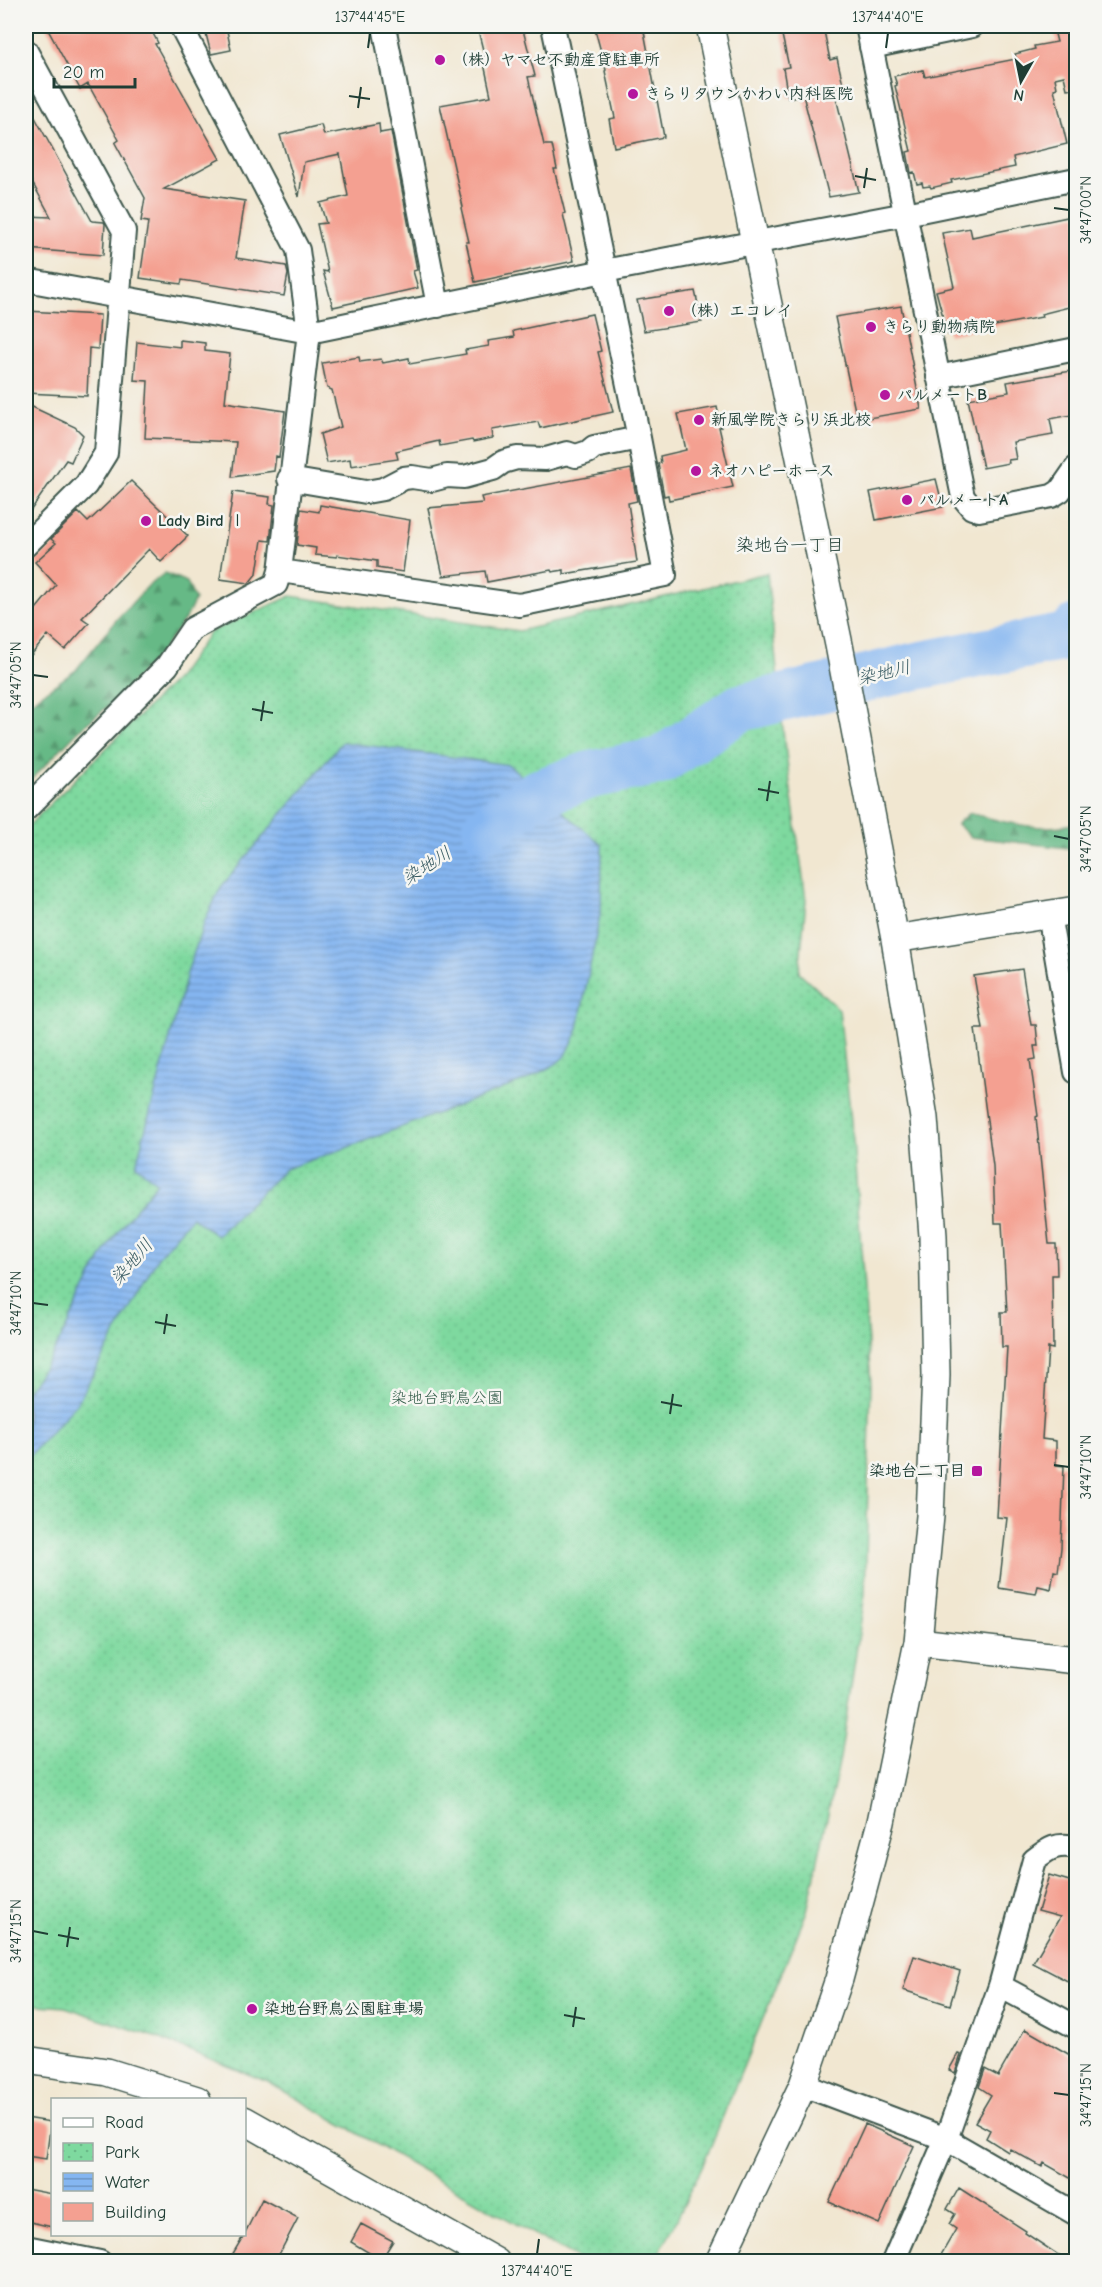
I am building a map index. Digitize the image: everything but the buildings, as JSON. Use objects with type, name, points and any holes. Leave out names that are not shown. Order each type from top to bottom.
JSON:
[{"type":"street","points":[[26,809],[166,666],[192,629],[276,584],[280,571],[309,332],[298,250],[181,26]]},
{"type":"street","points":[[384,26],[438,306]]},
{"type":"street","points":[[280,571],[519,605],[665,575],[639,438],[553,26]]},
{"type":"street","points":[[710,26],[839,645],[895,939],[924,1118],[933,1236],[936,1375],[930,1516],[918,1642],[881,1822],[839,1978],[803,2085],[719,2262]]},
{"type":"street","points":[[972,26],[869,36],[963,497],[972,508],[986,510],[1052,496],[1060,491],[1077,468]]},
{"type":"street","points":[[26,51],[122,225],[123,237],[106,453],[86,485],[26,544]]},
{"type":"street","points":[[26,279],[309,332],[604,271],[1077,179]]},
{"type":"street","points":[[938,377],[1077,349]]},
{"type":"street","points":[[290,479],[366,492],[383,489],[404,478],[418,477],[432,480],[447,476],[464,477],[492,469],[510,460],[524,457],[546,459],[567,453],[576,456],[594,447],[639,438]]},
{"type":"street","points":[[895,939],[1077,910]]},
{"type":"street","points":[[1049,914],[1077,1072]]},
{"type":"street","points":[[918,1642],[1077,1660]]},
{"type":"street","points":[[893,2262],[946,2139],[1000,1986],[1034,1860],[1059,1844],[1077,1847]]},
{"type":"street","points":[[1000,1986],[1077,2027]]},
{"type":"street","points":[[26,2060],[107,2072],[191,2098]]},
{"type":"street","points":[[803,2085],[946,2139],[1077,2214]]},
{"type":"street","points":[[246,2121],[496,2262]]},
{"type":"street","points":[[26,2247],[100,2262]]},
{"type":"green space","points":[[165,573],[187,582],[195,600],[187,616],[160,653],[112,703],[80,729],[26,785],[26,705],[76,670],[117,619],[149,585]]},
{"type":"green space","name":"染地台野鳥公園","points":[[767,573],[784,739],[806,900],[799,972],[839,1009],[853,1139],[871,1384],[865,1594],[840,1758],[807,1911],[706,2158],[673,2228],[654,2261],[581,2261],[268,2082],[158,2038],[65,2007],[26,2004],[26,828],[178,677],[210,632],[291,596],[519,631]]},
{"type":"green space","points":[[969,813],[1036,827],[1076,823],[1076,849],[971,837],[957,824]]},
{"type":"water","points":[[342,742],[509,765],[602,845],[601,910],[577,1033],[566,1055],[556,1064],[526,1080],[285,1169],[217,1236],[192,1217],[158,1257],[77,1403],[26,1460],[26,1391],[40,1374],[62,1337],[111,1242],[157,1183],[136,1165],[188,970],[205,920],[221,887]]},
{"type":"waterway","name":"染地川","points":[[486,828],[536,794],[590,775],[660,761],[740,708],[912,667],[1066,637],[1076,628]]},
{"type":"place","name":"（株）ヤマセ不動産貸駐車所","points":[[440,60]]},
{"type":"place","name":"きらりタウンかわい内科医院","points":[[633,94]]},
{"type":"place","name":"（株）エコレイ","points":[[669,311]]},
{"type":"place","name":"きらり動物病院","points":[[871,327]]},
{"type":"place","name":"パルメートB","points":[[885,395]]},
{"type":"place","name":"新風学院きらり浜北校","points":[[699,420]]},
{"type":"place","name":"ネオハピーホース","points":[[696,471]]},
{"type":"place","name":"パルメートA","points":[[907,500]]},
{"type":"place","name":"Lady Bird Ⅰ","points":[[146,521]]},
{"type":"place","name":"染地台二丁目","points":[[977,1471]]},
{"type":"place","name":"染地台野鳥公園駐車場","points":[[252,2009]]},
{"type":"district","name":"染地台一丁目","points":[[790,545]]}]
